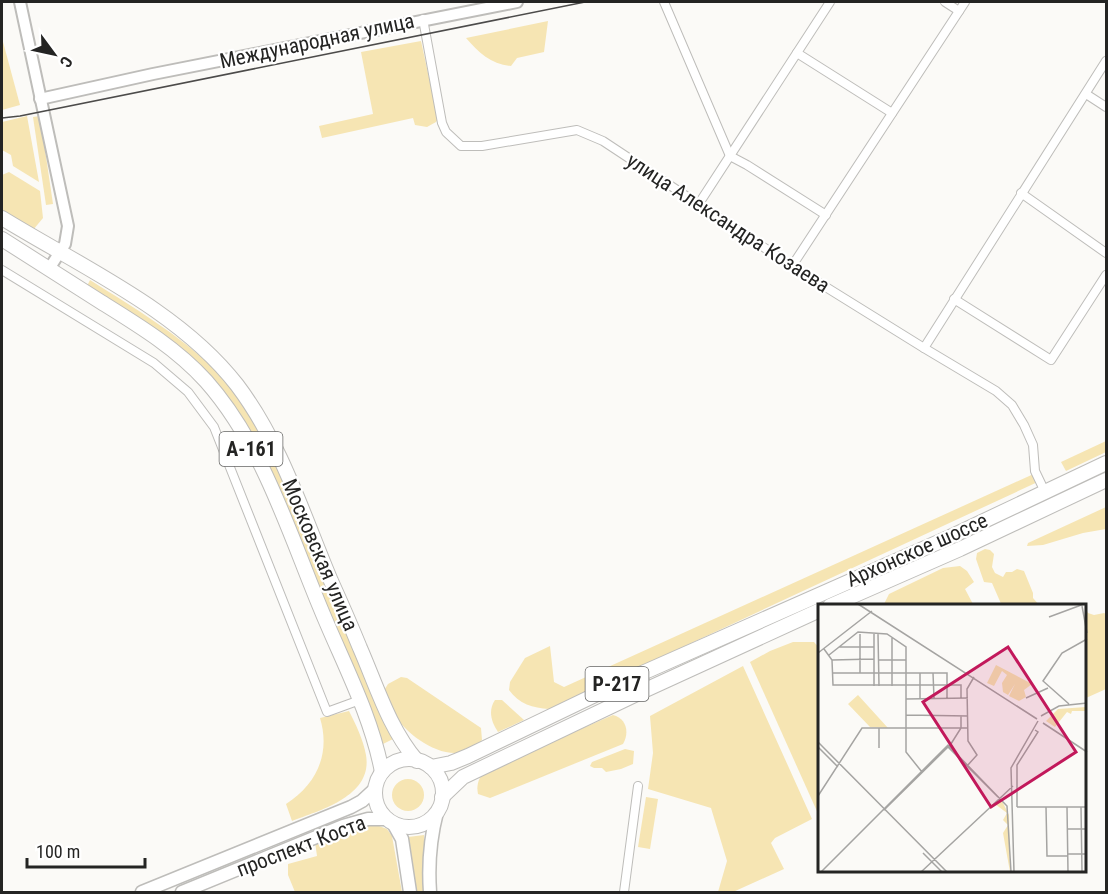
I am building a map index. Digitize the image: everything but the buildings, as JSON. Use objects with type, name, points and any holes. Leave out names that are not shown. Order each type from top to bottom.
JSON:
[{"type":"highway","name":"Московская улица","points":[[2,218],[170,321],[211,356],[242,391],[273,444],[389,717],[401,742],[417,760]]},
{"type":"highway","name":"Московская улица","points":[[2,239],[163,342],[206,381],[227,408],[262,465],[330,633],[360,700],[378,750],[382,772]]},
{"type":"highway","name":"Архонское шоссе","points":[[431,767],[452,764],[622,682],[950,537],[1107,463]]},
{"type":"highway","name":"Архонское шоссе","points":[[835,604],[960,549],[1107,480]]},
{"type":"highway","name":"Р-217","points":[[442,797],[463,777],[818,611]]},
{"type":"highway","points":[[404,759],[417,760],[431,767],[440,781],[442,797],[437,812],[420,825],[401,827],[390,821],[376,805],[375,789],[382,772],[395,762],[404,759]]},
{"type":"main road","name":"проспект Коста","points":[[142,892],[351,807],[375,789]]},
{"type":"main road","points":[[430,892],[430,842],[437,812]]},
{"type":"main road","name":"проспект Коста","points":[[182,892],[343,826],[368,819],[390,821]]},
{"type":"main road","points":[[390,821],[402,839],[410,892]]},
{"type":"street","points":[[20,2],[68,226],[65,244],[49,269]]},
{"type":"street","name":"Международная улица","points":[[40,99],[153,74],[346,37],[423,19],[517,2]]},
{"type":"street","points":[[664,2],[730,156],[826,215]]},
{"type":"street","points":[[698,205],[830,2]]},
{"type":"street","points":[[945,2],[959,11]]},
{"type":"street","points":[[792,266],[965,2]]},
{"type":"street","name":"улица Александра Козаева","points":[[423,19],[442,123],[446,132],[461,146],[482,146],[577,130],[587,132],[603,141],[792,266],[996,391],[1012,405],[1024,425],[1033,446],[1035,471],[1052,505]]},
{"type":"street","points":[[797,53],[892,113]]},
{"type":"street","points":[[924,348],[1107,61]]},
{"type":"street","points":[[1086,94],[1107,107]]},
{"type":"street","points":[[1021,193],[1107,253]]},
{"type":"street","points":[[2,270],[154,363],[189,392],[214,427],[327,712],[360,700]]},
{"type":"street","points":[[954,299],[1051,360],[1107,275]]},
{"type":"street","points":[[624,892],[638,786]]},
{"type":"shaded area","points":[[548,21],[544,52],[517,58],[511,66],[497,63],[486,57],[466,38]]},
{"type":"shaded area","points":[[2,38],[20,105],[2,110]]},
{"type":"shaded area","points":[[421,41],[438,119],[436,122],[427,127],[415,125],[413,118],[322,138],[319,126],[373,114],[361,52]]},
{"type":"shaded area","points":[[27,116],[39,182],[13,166],[11,155],[2,150],[2,122]]},
{"type":"shaded area","points":[[40,116],[53,204],[46,205],[33,117]]},
{"type":"shaded area","points":[[9,172],[40,191],[43,218],[33,230],[2,211],[2,175]]},
{"type":"shaded area","points":[[90,280],[156,322],[187,345],[216,371],[246,409],[280,474],[393,739],[381,745],[221,390],[87,286]]},
{"type":"shaded area","points":[[1106,441],[1106,452],[1066,471],[1061,462]]},
{"type":"shaded area","points":[[1038,472],[1042,480],[549,709],[527,704],[517,699],[509,690],[510,682],[525,658],[550,646],[554,682],[564,687]]},
{"type":"shaded area","points":[[1106,507],[1106,529],[1043,545],[1027,546],[1028,543]]},
{"type":"shaded area","points":[[985,549],[990,550],[994,554],[992,567],[995,573],[1003,577],[1006,572],[1017,569],[1024,571],[1033,598],[1038,604],[1001,604],[992,583],[984,582],[976,559],[977,553]]},
{"type":"shaded area","points":[[960,566],[967,571],[974,582],[965,589],[973,604],[884,604],[889,594],[943,568]]},
{"type":"shaded area","points":[[1087,611],[1094,615],[1106,614],[1106,689],[1087,698]]},
{"type":"shaded area","points":[[793,642],[814,642],[818,647],[818,814],[750,662]]},
{"type":"shaded area","points":[[743,666],[812,819],[775,838],[771,843],[784,869],[733,892],[718,892],[727,861],[711,808],[648,789],[653,753],[650,716]]},
{"type":"shaded area","points":[[401,677],[407,678],[481,728],[482,740],[471,749],[460,753],[447,752],[422,742],[410,733],[393,713],[383,692],[388,684]]},
{"type":"shaded area","points":[[495,700],[502,700],[524,720],[498,732],[491,716]]},
{"type":"shaded area","points":[[349,711],[366,755],[366,769],[361,781],[353,791],[330,806],[292,821],[286,804],[306,788],[322,756],[324,744],[320,718]]},
{"type":"shaded area","points":[[613,715],[621,719],[626,726],[623,744],[490,798],[478,794],[479,781],[486,770]]},
{"type":"shaded area","points":[[625,749],[634,751],[633,764],[606,772],[602,768],[590,766],[592,762]]},
{"type":"shaded area","points":[[408,779],[419,784],[424,795],[419,806],[408,811],[397,806],[392,795],[397,784]]},
{"type":"shaded area","points":[[646,797],[658,799],[650,849],[638,847]]},
{"type":"shaded area","points":[[374,824],[387,829],[392,836],[402,892],[295,892],[288,875],[288,864],[317,856],[315,842],[363,825]]},
{"type":"shaded area","points":[[424,835],[427,892],[414,892],[408,837]]},
{"type":"tram line","points":[[2,118],[585,2]]}]
